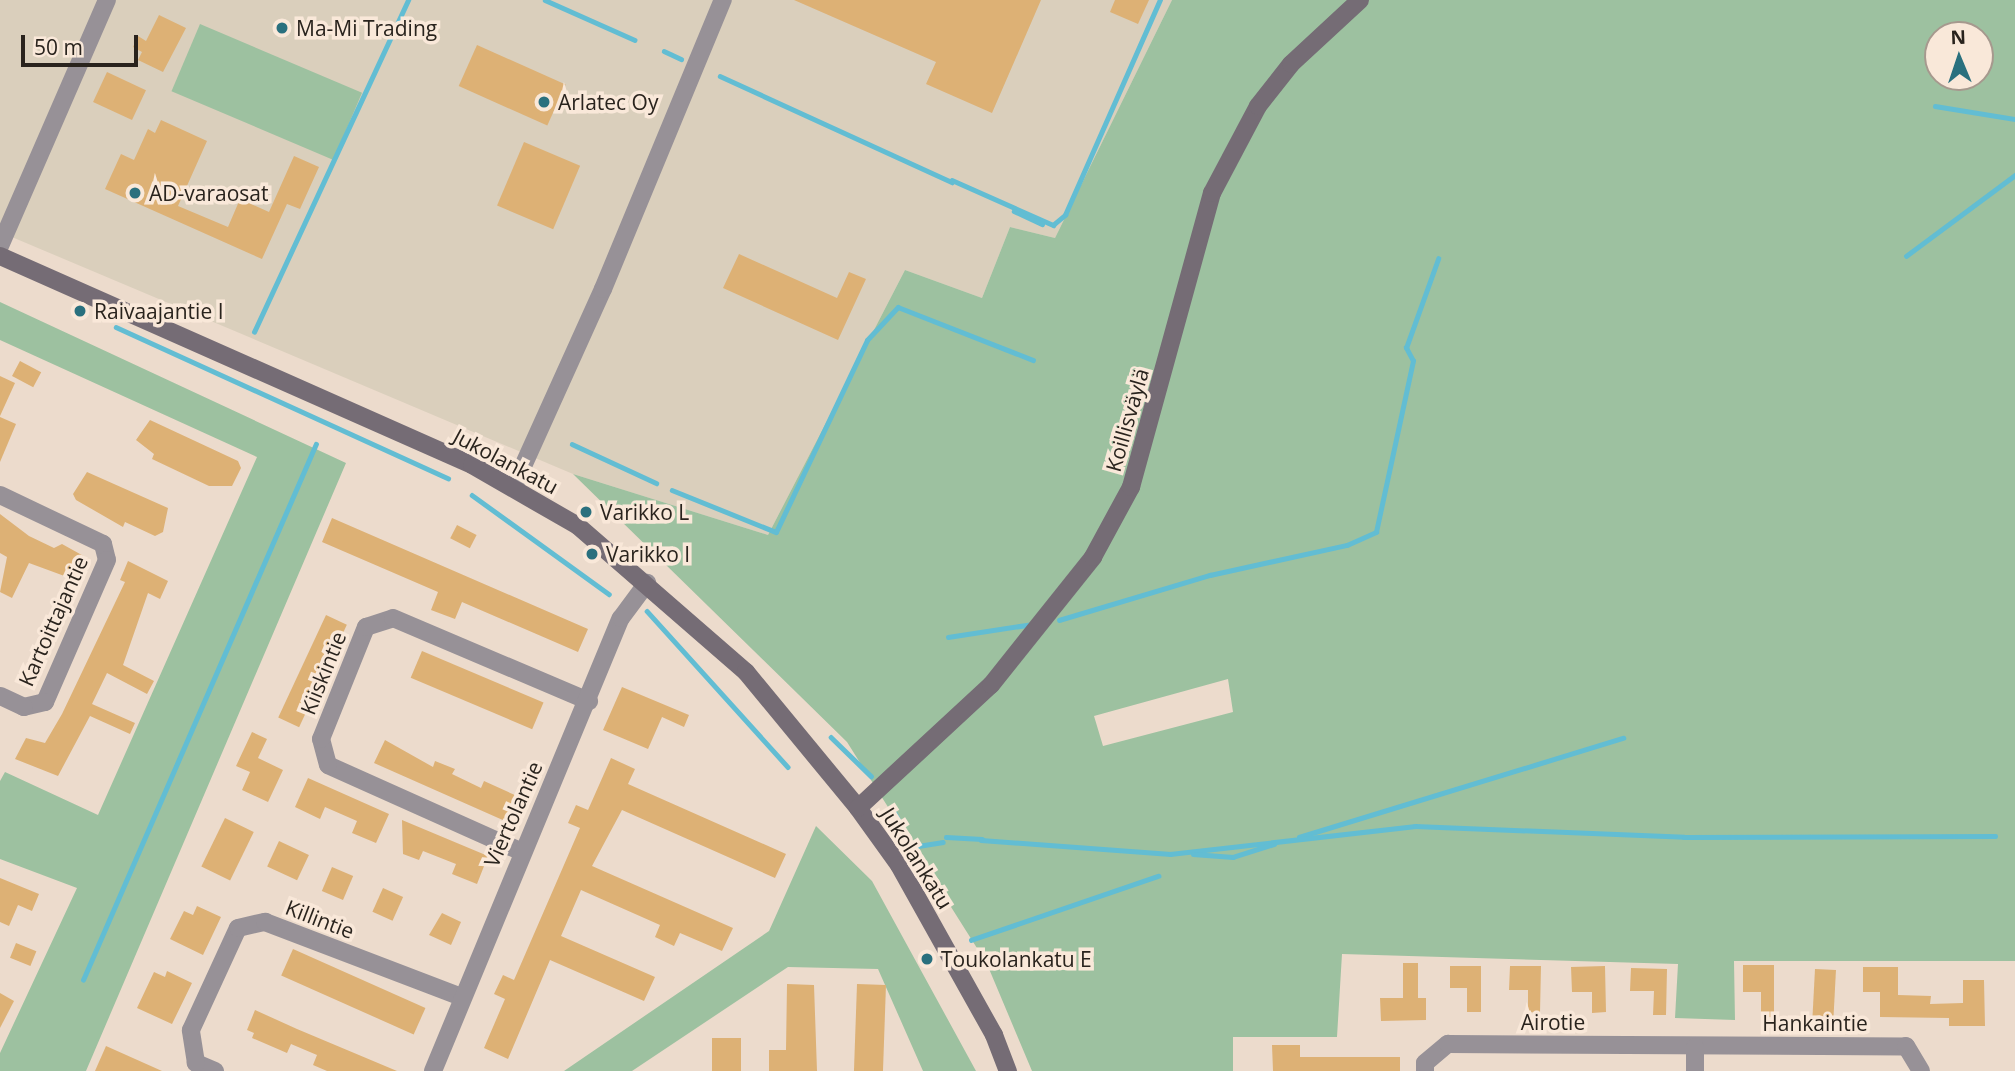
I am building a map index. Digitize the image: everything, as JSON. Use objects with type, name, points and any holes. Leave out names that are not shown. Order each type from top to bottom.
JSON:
[{"type":"main road","name":"Koillisväylä","points":[[859,808],[991,685],[1093,557],[1131,487],[1212,193],[1258,106],[1291,64],[1360,0]]},
{"type":"main road","name":"Jukolankatu","points":[[0,256],[514,486],[578,526],[647,583],[746,672],[859,808],[899,865],[994,1035],[1007,1071]]},
{"type":"street","points":[[0,246],[107,0]]},
{"type":"street","points":[[514,486],[603,289],[723,0]]},
{"type":"street","name":"Kartoittajantie","points":[[0,495],[103,544],[107,559],[45,702],[24,707],[0,696]]},
{"type":"street","name":"Viertolantie","points":[[433,1071],[520,851],[589,701],[621,618],[647,583]]},
{"type":"street","name":"Kiiskintie","points":[[520,851],[328,765],[321,739],[366,627],[393,618],[589,701]]},
{"type":"street","name":"Killintie","points":[[215,1071],[196,1063],[191,1030],[238,928],[265,922],[461,997]]},
{"type":"street","name":"Airotie","points":[[1425,1071],[1425,1063],[1448,1044],[1695,1047]]},
{"type":"street","name":"Hankaintie","points":[[1695,1047],[1906,1045],[1921,1071]]},
{"type":"street","points":[[1695,1047],[1695,1071]]},
{"type":"shaded area","points":[[0,0],[1172,0],[1055,238],[1010,227],[982,298],[905,270],[768,535],[573,474],[0,232]]},
{"type":"green space","points":[[1172,0],[2015,0],[2015,961],[1734,961],[1735,1020],[1675,1018],[1678,964],[1342,954],[1337,1037],[1233,1037],[1233,1071],[1032,1071],[987,964],[847,742],[573,474],[768,535],[905,270],[982,298],[1010,227],[1055,238]],"holes":[[[1228,679],[1233,712],[1103,746],[1094,716]]]},
{"type":"green space","points":[[200,24],[362,93],[333,160],[171,91]]},
{"type":"green space","points":[[0,302],[346,463],[86,1071],[0,1071],[0,1053],[77,888],[0,859],[0,781],[5,772],[98,815],[257,457],[0,340]]},
{"type":"green space","points":[[816,826],[872,881],[976,1071],[923,1071],[878,969],[788,967],[632,1071],[564,1071],[769,931]]},
{"type":"building","points":[[794,0],[1041,0],[992,113],[926,84],[936,62]]},
{"type":"building","points":[[1115,0],[1149,0],[1138,24],[1110,12]]},
{"type":"building","points":[[159,15],[186,28],[163,72],[138,60],[142,52],[133,47],[138,36],[146,41]]},
{"type":"building","points":[[477,45],[566,84],[547,126],[459,86]]},
{"type":"building","points":[[107,72],[146,90],[132,120],[93,102]]},
{"type":"building","points":[[161,120],[207,141],[178,206],[228,227],[240,199],[269,212],[294,156],[319,167],[300,209],[287,204],[262,259],[105,189],[121,154],[134,160],[148,129],[155,133]]},
{"type":"building","points":[[524,142],[580,166],[553,229],[497,206]]},
{"type":"building","points":[[739,254],[837,298],[849,272],[866,279],[838,340],[723,288]]},
{"type":"building","points":[[20,361],[41,372],[33,387],[12,376]]},
{"type":"building","points":[[0,376],[15,383],[0,416]]},
{"type":"building","points":[[0,417],[16,424],[0,462]]},
{"type":"building","points":[[150,420],[238,461],[241,468],[232,486],[209,486],[152,459],[154,454],[136,440]]},
{"type":"building","points":[[87,472],[168,508],[163,532],[155,536],[125,522],[123,527],[76,500],[73,494]]},
{"type":"building","points":[[0,514],[29,536],[54,548],[62,544],[89,559],[78,581],[29,563],[12,598],[0,592],[7,557],[0,553]]},
{"type":"building","points":[[332,518],[588,629],[578,652],[462,602],[455,619],[431,610],[438,592],[322,542]]},
{"type":"building","points":[[457,525],[477,535],[470,548],[450,538]]},
{"type":"building","points":[[128,561],[168,581],[160,599],[148,593],[123,665],[154,681],[147,694],[107,673],[92,704],[135,723],[130,734],[90,716],[58,776],[15,759],[26,738],[45,743],[62,714],[125,582],[120,580]]},
{"type":"building","points":[[326,615],[347,625],[299,727],[278,717]]},
{"type":"building","points":[[422,651],[544,703],[532,729],[411,678]]},
{"type":"building","points":[[622,687],[689,715],[684,727],[662,717],[648,749],[603,730]]},
{"type":"building","points":[[252,732],[267,739],[258,758],[283,770],[268,802],[242,790],[250,772],[236,766]]},
{"type":"building","points":[[385,740],[433,767],[435,761],[455,769],[452,774],[481,788],[484,781],[517,796],[505,821],[374,763]]},
{"type":"building","points":[[611,758],[635,769],[628,784],[786,854],[775,878],[622,810],[592,866],[733,928],[722,951],[680,933],[674,946],[655,937],[660,925],[581,890],[561,936],[655,977],[644,1001],[550,960],[508,1059],[484,1048],[505,999],[494,994],[503,975],[514,980],[580,828],[568,823],[576,805],[588,810]]},
{"type":"building","points":[[308,778],[389,814],[376,843],[352,833],[357,821],[325,807],[320,819],[295,807]]},
{"type":"building","points":[[225,818],[254,832],[230,881],[201,867]]},
{"type":"building","points":[[402,820],[488,856],[477,884],[452,874],[456,864],[423,851],[419,860],[403,854]]},
{"type":"building","points":[[279,841],[309,855],[297,880],[267,866]]},
{"type":"building","points":[[332,867],[353,876],[343,900],[322,891]]},
{"type":"building","points":[[0,878],[39,894],[32,911],[18,905],[9,926],[0,922]]},
{"type":"building","points":[[383,888],[403,897],[393,921],[372,912]]},
{"type":"building","points":[[197,906],[221,917],[203,955],[170,939],[184,911],[193,915]]},
{"type":"building","points":[[442,913],[461,922],[451,945],[429,935]]},
{"type":"building","points":[[16,943],[36,951],[30,966],[10,958]]},
{"type":"building","points":[[293,949],[425,1008],[414,1034],[281,975]]},
{"type":"building","points":[[1403,963],[1418,963],[1418,998],[1426,998],[1426,1020],[1381,1021],[1380,998],[1403,998]]},
{"type":"building","points":[[1743,965],[1774,965],[1774,1017],[1761,1017],[1761,992],[1743,992]]},
{"type":"building","points":[[1450,966],[1481,966],[1481,1012],[1467,1012],[1467,988],[1450,988]]},
{"type":"building","points":[[1510,966],[1541,966],[1540,1013],[1528,1012],[1528,990],[1509,990]]},
{"type":"building","points":[[1605,966],[1606,1012],[1592,1013],[1592,992],[1572,992],[1571,967]]},
{"type":"building","points":[[1863,967],[1898,967],[1898,995],[1931,996],[1930,1004],[1963,1003],[1963,980],[1984,980],[1985,1026],[1949,1026],[1949,1018],[1880,1017],[1880,992],[1863,992]]},
{"type":"building","points":[[1631,968],[1667,969],[1666,1015],[1653,1015],[1654,991],[1630,991]]},
{"type":"building","points":[[1815,969],[1836,970],[1833,1021],[1812,1020]]},
{"type":"building","points":[[167,971],[192,983],[172,1024],[137,1008],[154,972],[165,977]]},
{"type":"building","points":[[787,984],[814,985],[817,1071],[769,1071],[769,1050],[786,1050]]},
{"type":"building","points":[[857,984],[886,985],[883,1071],[854,1071]]},
{"type":"building","points":[[0,993],[14,1001],[0,1028]]},
{"type":"building","points":[[255,1010],[397,1071],[327,1071],[313,1065],[317,1055],[291,1044],[287,1053],[252,1038],[254,1033],[247,1030]]},
{"type":"building","points":[[712,1038],[741,1038],[741,1071],[712,1071]]},
{"type":"building","points":[[1272,1045],[1300,1045],[1300,1057],[1400,1057],[1400,1071],[1273,1071]]},
{"type":"building","points":[[106,1046],[162,1071],[95,1071]]},
{"type":"waterway","points":[[254,332],[408,0]]},
{"type":"waterway","points":[[545,0],[635,40]]},
{"type":"waterway","points":[[952,180],[1053,225],[1065,215],[1160,0]]},
{"type":"waterway","points":[[664,51],[681,59]]},
{"type":"waterway","points":[[720,76],[952,182]]},
{"type":"waterway","points":[[1935,106],[2015,119]]},
{"type":"waterway","points":[[1906,256],[2015,175]]},
{"type":"waterway","points":[[1014,211],[1042,224]]},
{"type":"waterway","points":[[1059,620],[1210,575],[1347,545],[1376,532],[1413,361],[1406,348],[1438,259]]},
{"type":"waterway","points":[[672,490],[776,532],[867,340],[898,307],[1033,360]]},
{"type":"waterway","points":[[116,327],[448,478]]},
{"type":"waterway","points":[[83,980],[316,444]]},
{"type":"waterway","points":[[572,444],[656,483]]},
{"type":"waterway","points":[[472,495],[609,594]]},
{"type":"waterway","points":[[647,611],[788,767]]},
{"type":"waterway","points":[[948,637],[1033,624]]},
{"type":"waterway","points":[[831,737],[871,776]]},
{"type":"waterway","points":[[1299,837],[1623,738]]},
{"type":"waterway","points":[[895,813],[912,847],[943,842]]},
{"type":"waterway","points":[[981,840],[1170,854],[1415,826],[1684,837],[1995,836]]},
{"type":"waterway","points":[[946,837],[982,839]]},
{"type":"waterway","points":[[1193,854],[1233,857],[1274,844]]},
{"type":"waterway","points":[[971,940],[1158,876]]},
{"type":"place","name":"Ma-Mi Trading","points":[[282,28]]},
{"type":"place","name":"Arlatec Oy","points":[[544,102]]},
{"type":"place","name":"AD-varaosat","points":[[135,193]]},
{"type":"place","name":"Raivaajantie I","points":[[80,311]]},
{"type":"place","name":"Varikko L","points":[[586,512]]},
{"type":"place","name":"Varikko I","points":[[592,554]]},
{"type":"place","name":"Toukolankatu E","points":[[927,959]]}]
